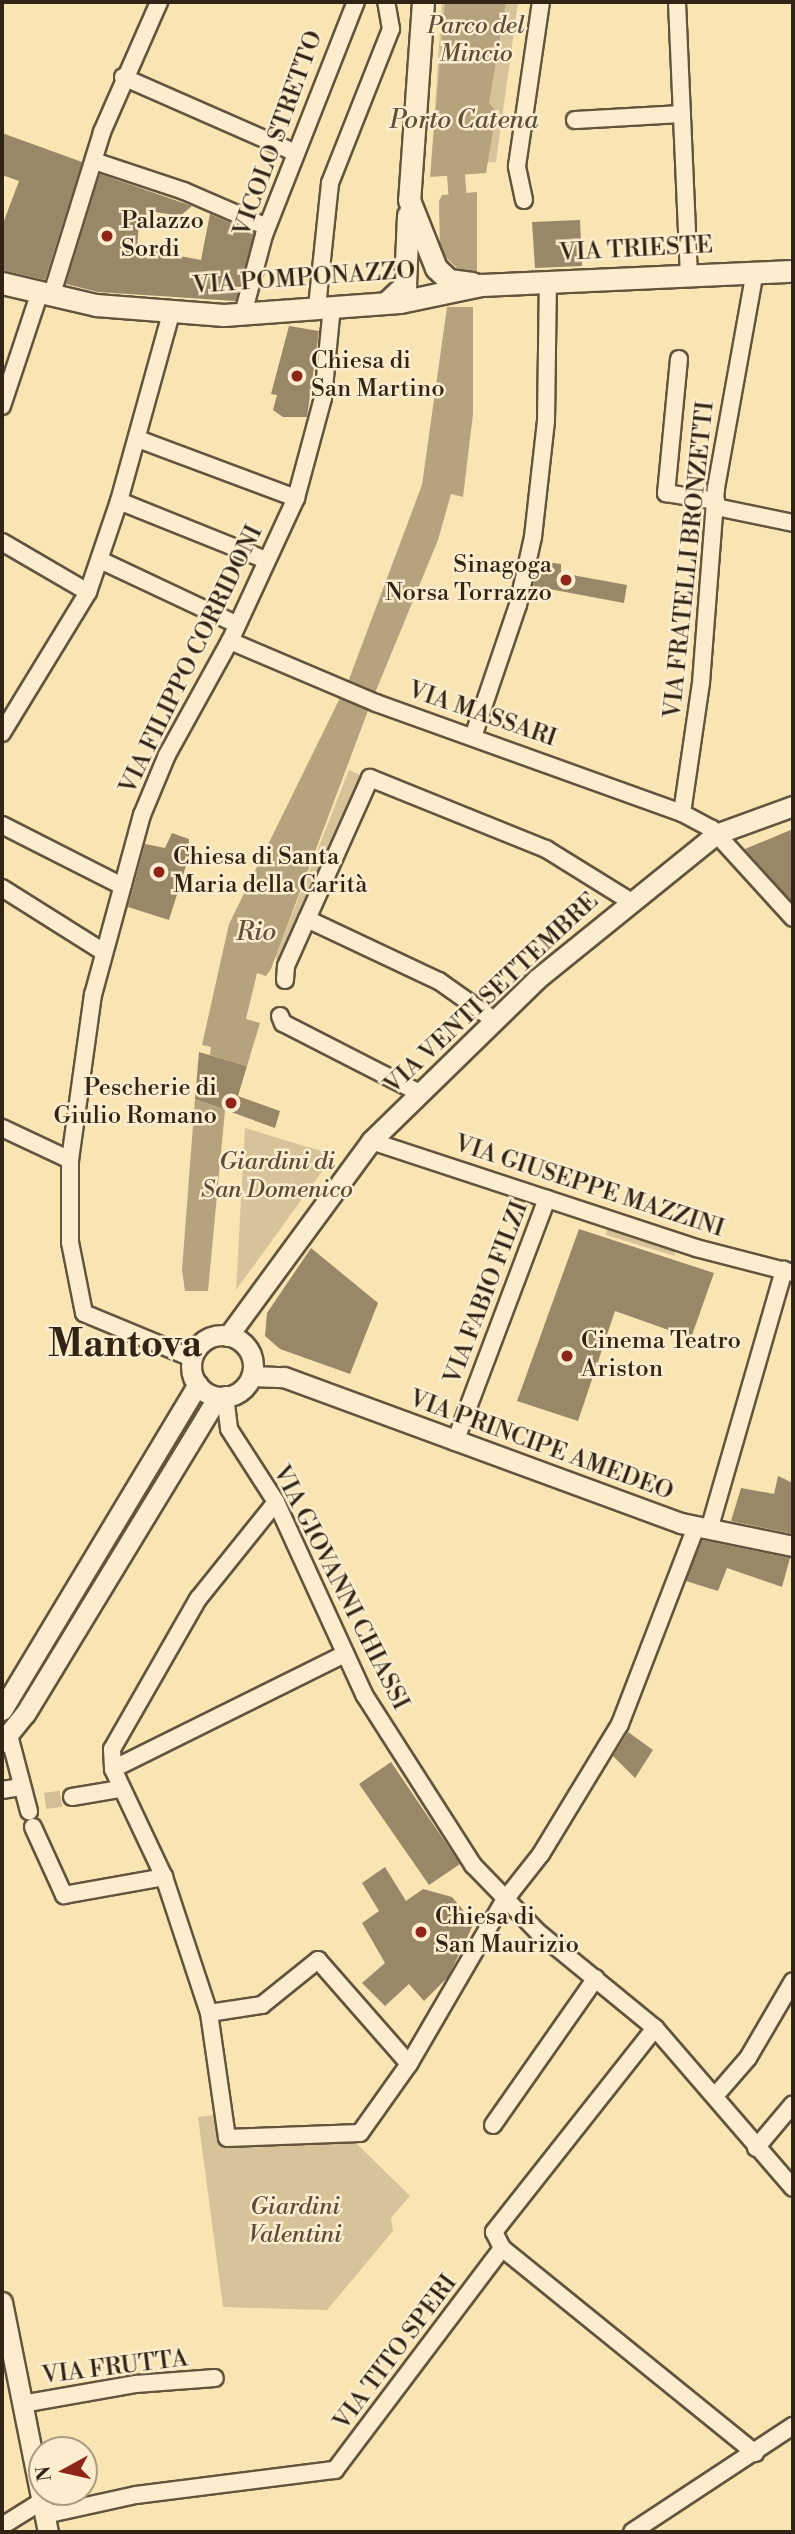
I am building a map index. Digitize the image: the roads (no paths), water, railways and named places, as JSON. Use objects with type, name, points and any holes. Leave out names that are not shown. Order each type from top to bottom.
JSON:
[{"type":"main road","points":[[387,302],[405,285],[423,2]]},
{"type":"main road","name":"VIA TRIESTE","points":[[409,200],[436,268],[449,280],[481,285]]},
{"type":"main road","name":"VIA TRIESTE","points":[[445,295],[481,285],[690,272],[793,271]]},
{"type":"main road","name":"VIA POMPONAZZO","points":[[2,283],[45,296],[171,313],[243,314],[445,295]]},
{"type":"street","points":[[2,406],[45,296],[123,77],[159,2]]},
{"type":"street","name":"VIA FILIPPO CORRIDONI","points":[[192,1358],[84,1312],[70,1242],[70,1160],[102,951],[166,755],[230,641],[296,498],[323,398],[330,183],[391,29],[386,2]]},
{"type":"street","points":[[524,200],[517,166],[541,2]]},
{"type":"street","points":[[677,2],[690,272]]},
{"type":"street","name":"VICOLO STRETTO","points":[[243,314],[267,227],[352,7]]},
{"type":"street","points":[[123,77],[296,153]]},
{"type":"street","points":[[575,120],[682,114]]},
{"type":"street","points":[[93,161],[184,191],[267,227]]},
{"type":"street","name":"VIA FRATELLI BRONZETTI","points":[[682,813],[701,683],[716,504],[755,271]]},
{"type":"street","points":[[474,734],[517,605],[533,537],[546,421],[548,281]]},
{"type":"street","points":[[2,733],[88,592],[120,501],[171,313]]},
{"type":"street","points":[[679,359],[666,493],[793,523]]},
{"type":"street","points":[[138,439],[296,498]]},
{"type":"street","points":[[120,501],[266,560]]},
{"type":"street","points":[[2,542],[88,592]]},
{"type":"street","points":[[100,560],[236,624]]},
{"type":"street","name":"VIA MASSARI","points":[[230,641],[344,691],[474,734],[682,813],[716,834],[793,918]]},
{"type":"street","points":[[285,981],[286,965],[370,778],[546,849],[630,901]]},
{"type":"street","name":"VIA VENTI SETTEMBRE","points":[[228,1336],[371,1141],[494,1020],[630,901],[716,834],[793,806]]},
{"type":"street","points":[[2,825],[122,886]]},
{"type":"street","points":[[2,888],[102,951]]},
{"type":"street","points":[[307,919],[439,981],[494,1020]]},
{"type":"street","points":[[280,1016],[283,1023],[420,1093]]},
{"type":"street","points":[[2,1128],[70,1160]]},
{"type":"street","name":"VIA GIUSEPPE MAZZINI","points":[[371,1141],[547,1199],[789,1271]]},
{"type":"street","name":"VIA FABIO FILZI","points":[[455,1442],[547,1199]]},
{"type":"street","points":[[276,1502],[198,1599],[112,1749],[113,1769],[120,1789],[164,1877],[209,2013],[227,2138],[360,2133],[409,2064],[505,1901],[541,1854],[620,1724],[702,1528],[789,1271]]},
{"type":"street","points":[[6,1724],[213,1405],[225,1396],[244,1388],[251,1376],[248,1348],[228,1336],[202,1342],[192,1358],[198,1384],[208,1394],[225,1396]]},
{"type":"street","name":"VIA PRINCIPE AMEDEO","points":[[251,1376],[278,1375],[455,1442],[702,1528],[793,1546]]},
{"type":"street","points":[[164,1877],[64,1895],[30,1814],[6,1724],[169,1431],[198,1384]]},
{"type":"street","name":"VIA GIOVANNI CHIASSI","points":[[225,1396],[225,1415],[236,1443],[276,1502],[345,1654],[406,1762],[473,1865],[505,1901],[655,2028],[793,2189]]},
{"type":"street","points":[[113,1769],[345,1654]]},
{"type":"street","points":[[2,1790],[22,1787]]},
{"type":"street","points":[[72,1797],[120,1789]]},
{"type":"street","points":[[30,1814],[45,1801]]},
{"type":"street","points":[[209,2013],[262,2005],[318,1960],[409,2064]]},
{"type":"street","points":[[493,2125],[596,1979]]},
{"type":"street","points":[[715,2096],[748,2058],[793,1981]]},
{"type":"street","points":[[655,2028],[494,2232],[502,2248],[755,2453]]},
{"type":"street","points":[[757,2148],[793,2104]]},
{"type":"street","name":"VIA TITO SPERI","points":[[2,2526],[124,2497],[335,2470],[502,2248]]},
{"type":"street","points":[[2,2302],[45,2516]]},
{"type":"street","name":"VIA FRUTTA","points":[[22,2404],[136,2384],[215,2378]]},
{"type":"street","points":[[632,2532],[793,2426]]},
{"type":"water","name":"Porto Catena","points":[[445,2],[506,2],[489,103],[496,112],[486,173],[430,177]]},
{"type":"water","points":[[477,192],[477,271],[460,271],[440,252],[439,201],[442,195]]},
{"type":"water","points":[[447,307],[473,307],[473,414],[463,497],[451,494],[438,540],[375,693],[348,682],[422,485]]},
{"type":"water","name":"Rio","points":[[340,698],[369,708],[271,969],[266,976],[257,973],[246,1019],[260,1023],[247,1066],[210,1055],[211,1047],[202,1045],[229,924]]},
{"type":"water","points":[[195,1099],[225,1110],[208,1291],[185,1291],[182,1270]]},
{"type":"waterway","points":[[456,175],[459,215]]},
{"type":"tunnel","points":[[45,1801],[72,1797]]},
{"type":"place","name":"Palazzo Sordi","points":[[107,236]]},
{"type":"place","name":"Chiesa di San Martino","points":[[297,376]]},
{"type":"place","name":"Sinagoga Norsa Torrazzo","points":[[566,580]]},
{"type":"place","name":"Chiesa di Santa Maria della Carità","points":[[159,872]]},
{"type":"place","name":"Pescherie di Giulio Romano","points":[[231,1103]]},
{"type":"place","name":"Cinema Teatro Ariston","points":[[567,1356]]},
{"type":"place","name":"Chiesa di San Maurizio","points":[[421,1932]]},
{"type":"district","name":"Mantova","points":[[125,1345]]},
{"type":"park label","name":"Parco del Mincio","points":[[476,41]]},
{"type":"park label","name":"Giardini di San Domenico","points":[[277,1177]]},
{"type":"park label","name":"Giardini Valentini","points":[[295,2222]]}]
